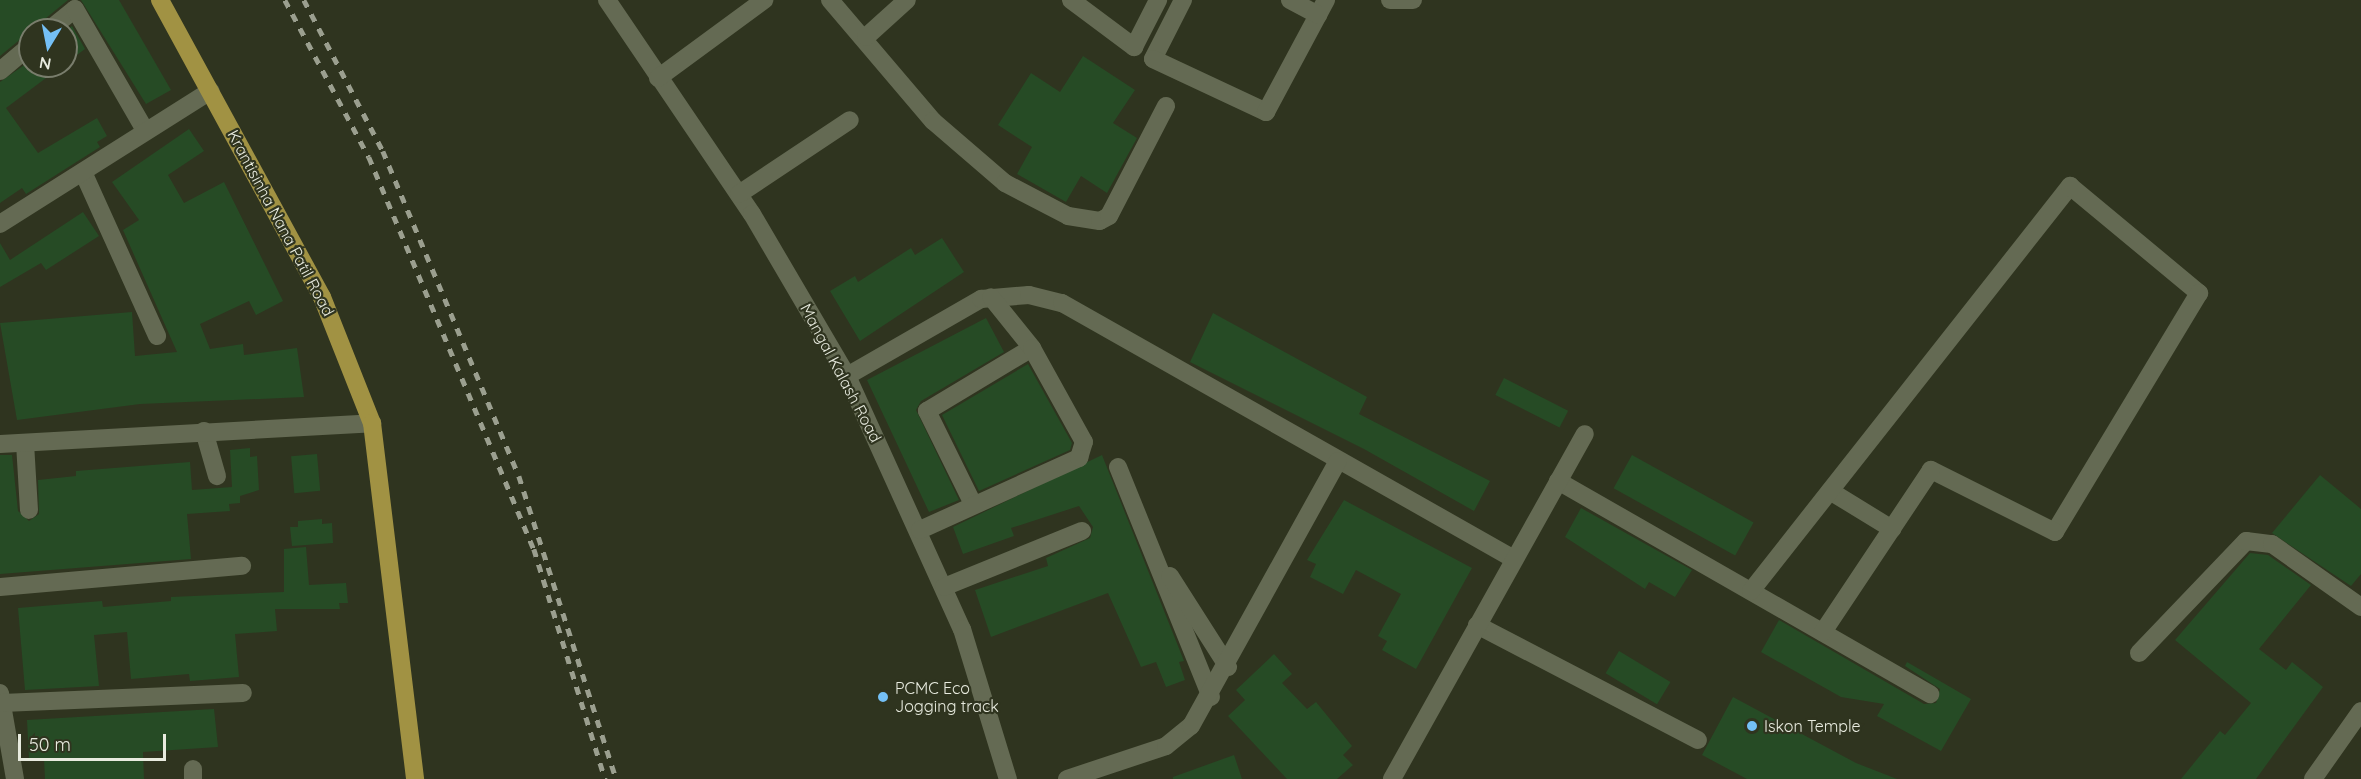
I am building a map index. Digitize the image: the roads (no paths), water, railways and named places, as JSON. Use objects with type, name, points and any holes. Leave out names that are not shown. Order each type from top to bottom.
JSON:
[{"type":"main road","name":"Krantisinha Nana Patil Road","points":[[160,0],[322,297],[372,423],[415,779]]},
{"type":"street","name":"Mangal Kalash Road","points":[[607,0],[739,194],[847,376],[920,530],[944,587],[985,693],[1008,779]]},
{"type":"street","points":[[658,78],[764,0]]},
{"type":"street","points":[[831,0],[866,37],[933,121],[1005,183],[1087,220],[1109,216],[1166,106]]},
{"type":"street","points":[[866,37],[907,0]]},
{"type":"street","points":[[1071,0],[1134,47],[1158,0]]},
{"type":"street","points":[[1183,0],[1154,59],[1266,112],[1322,7],[1290,0]]},
{"type":"street","points":[[1390,0],[1413,0]]},
{"type":"street","points":[[64,18],[75,9],[145,130]]},
{"type":"street","points":[[0,71],[18,56]]},
{"type":"street","points":[[0,224],[145,130],[210,91]]},
{"type":"street","points":[[739,194],[850,120]]},
{"type":"street","points":[[83,172],[157,336]]},
{"type":"street","points":[[1751,591],[2070,186],[2199,293],[2055,532],[1931,470],[1823,632]]},
{"type":"street","points":[[847,376],[991,297],[1029,295],[1062,303],[1514,559]]},
{"type":"street","points":[[920,530],[1083,452],[1084,442],[1032,348],[991,297]]},
{"type":"street","points":[[973,504],[927,411],[1032,348]]},
{"type":"street","points":[[0,444],[372,423]]},
{"type":"street","points":[[204,431],[217,476]]},
{"type":"street","points":[[1392,779],[1585,434]]},
{"type":"street","points":[[25,443],[29,510]]},
{"type":"street","points":[[1071,778],[1102,774],[1166,747],[1191,726],[1211,697],[1338,461]]},
{"type":"street","points":[[1119,467],[1211,697]]},
{"type":"street","points":[[1558,480],[1930,694]]},
{"type":"street","points":[[1830,491],[1892,529]]},
{"type":"street","points":[[944,587],[1082,531]]},
{"type":"street","points":[[2139,653],[2246,541],[2272,544],[2361,607]]},
{"type":"street","points":[[0,587],[242,567]]},
{"type":"street","points":[[1169,575],[1227,667]]},
{"type":"street","points":[[1477,625],[1698,740]]},
{"type":"street","points":[[15,779],[1,698],[243,693]]},
{"type":"street","points":[[2313,779],[2361,711]]},
{"type":"railway","points":[[285,0],[369,157],[534,549],[605,779]]},
{"type":"railway","points":[[304,0],[383,151],[519,476],[616,779]]},
{"type":"place","name":"PCMC Eco Jogging track","points":[[883,697]]},
{"type":"place","name":"Iskon Temple","points":[[1752,726]]}]
